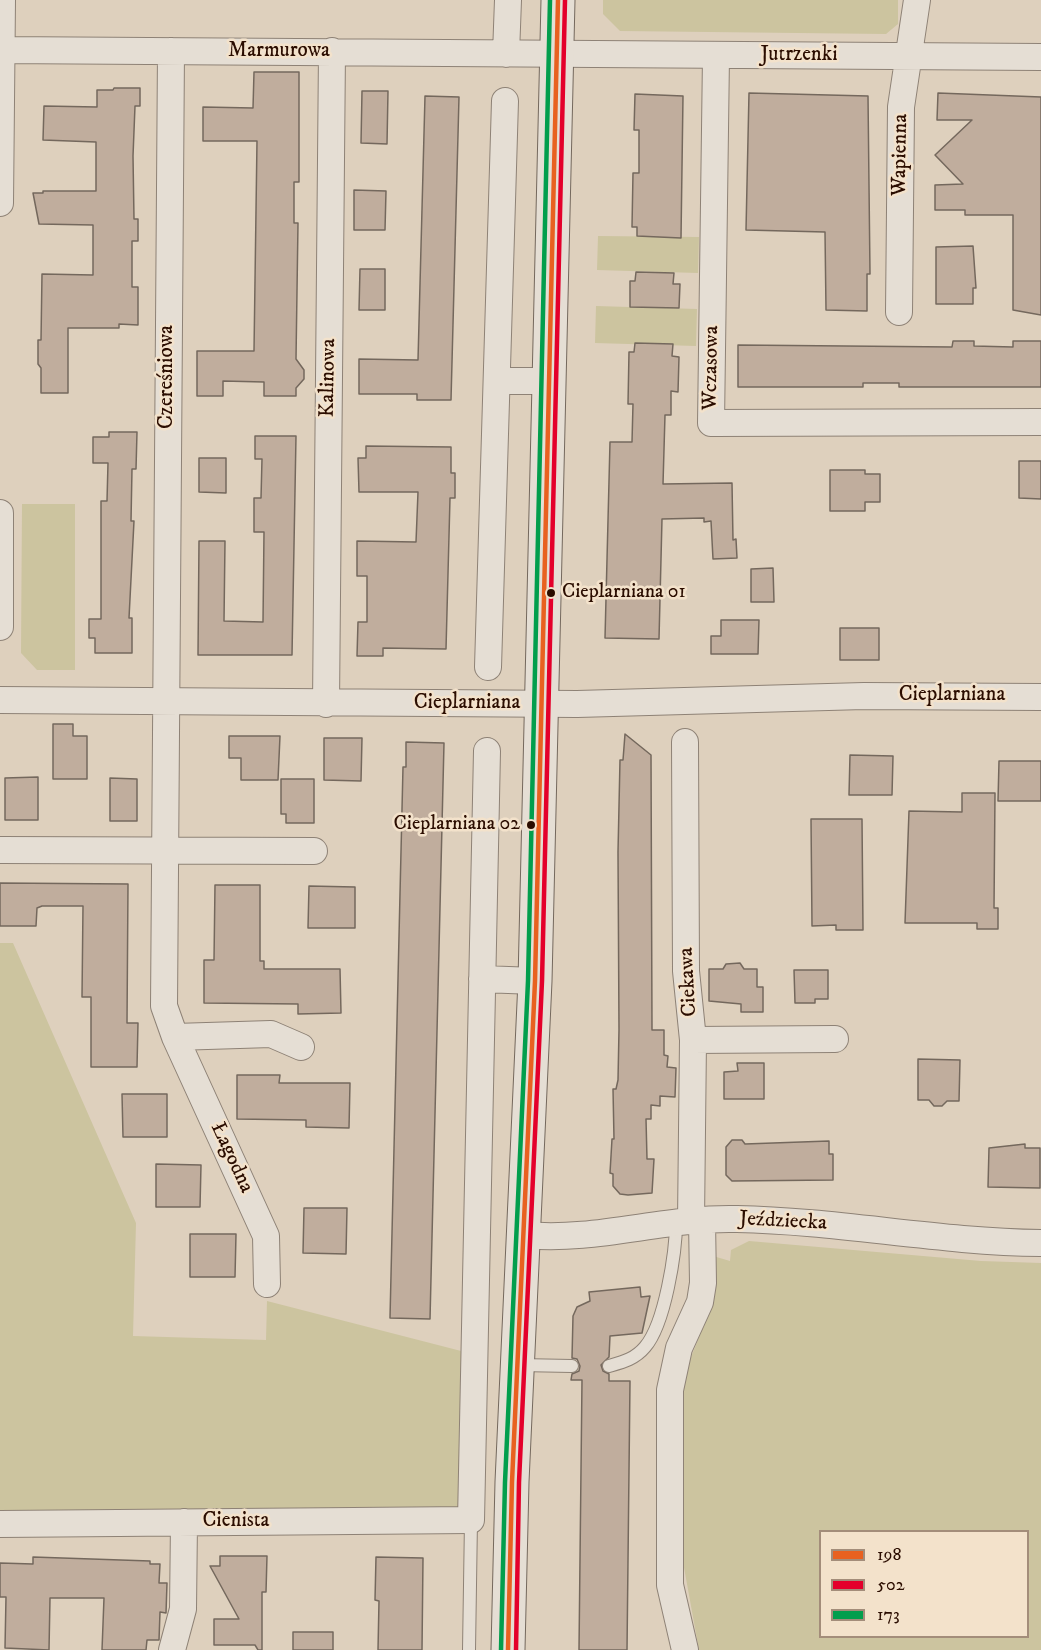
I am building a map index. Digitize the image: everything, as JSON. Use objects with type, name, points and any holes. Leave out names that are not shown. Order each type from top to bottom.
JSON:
[{"type":"street","points":[[0,203],[2,0]]},
{"type":"street","points":[[506,54],[508,0]]},
{"type":"street","points":[[508,1650],[535,981],[558,0]]},
{"type":"street","name":"Wapienna","points":[[899,312],[901,107],[917,0]]},
{"type":"street","name":"Marmurowa","points":[[1,50],[558,54]]},
{"type":"street","name":"Czereśniowa","points":[[166,702],[171,51]]},
{"type":"street","name":"Kalinowa","points":[[326,704],[332,51]]},
{"type":"street","name":"Jutrzenki","points":[[558,54],[1041,57]]},
{"type":"street","name":"Wczasowa","points":[[716,56],[711,423],[1041,422]]},
{"type":"street","points":[[488,667],[505,102]]},
{"type":"street","points":[[497,381],[549,381]]},
{"type":"street","points":[[0,513],[0,627]]},
{"type":"street","name":"Cieplarniana","points":[[0,700],[326,704],[542,703],[864,696],[1041,697]]},
{"type":"street","name":"Łagodna","points":[[166,702],[163,852],[164,1006],[175,1037],[267,1236],[267,1284]]},
{"type":"street","name":"Ciekawa","points":[[685,742],[686,971],[693,1040],[690,1221],[704,1283],[700,1302],[679,1348],[670,1390],[670,1585],[685,1650]]},
{"type":"street","points":[[471,1520],[487,751]]},
{"type":"street","points":[[0,850],[314,851]]},
{"type":"street","points":[[482,979],[535,981]]},
{"type":"street","points":[[175,1037],[271,1034],[301,1047]]},
{"type":"street","points":[[693,1040],[835,1039]]},
{"type":"street","name":"Jeździecka","points":[[525,1235],[550,1237],[690,1221],[762,1220],[843,1226],[986,1242],[1041,1243]]},
{"type":"street","name":"Cienista","points":[[0,1524],[471,1520]]},
{"type":"street","points":[[171,1650],[183,1609],[184,1522]]},
{"type":"lane","points":[[609,1366],[633,1358],[647,1346],[654,1331],[676,1254],[690,1221]]},
{"type":"lane","points":[[518,1365],[572,1366]]},
{"type":"lane","points":[[469,1650],[471,1520]]},
{"type":"shaded area","points":[[603,0],[898,0],[898,24],[886,34],[620,31],[603,14]]},
{"type":"shaded area","points":[[598,236],[699,237],[698,273],[597,270]]},
{"type":"shaded area","points":[[596,306],[697,309],[696,346],[595,343]]},
{"type":"shaded area","points":[[22,504],[75,504],[75,670],[37,670],[21,653]]},
{"type":"shaded area","points":[[0,943],[13,943],[136,1223],[133,1336],[266,1340],[267,1301],[465,1352],[461,1508],[0,1512]]},
{"type":"shaded area","points":[[749,1241],[981,1261],[1041,1263],[1041,1650],[699,1650],[681,1551],[683,1392],[685,1372],[714,1300],[713,1256],[730,1261],[731,1250]]},
{"type":"building","points":[[254,72],[299,72],[299,182],[294,182],[294,223],[298,223],[296,359],[304,370],[304,379],[296,388],[296,396],[264,396],[264,382],[223,381],[223,396],[197,396],[197,351],[254,351],[257,141],[203,141],[203,107],[253,108]]},
{"type":"building","points":[[114,88],[140,88],[140,106],[135,106],[133,156],[134,219],[138,219],[138,241],[132,241],[132,287],[138,287],[138,325],[119,324],[119,328],[68,328],[68,393],[41,393],[38,340],[41,340],[42,274],[93,275],[93,225],[39,224],[33,193],[96,191],[96,142],[43,140],[44,106],[97,107],[97,90],[113,90]]},
{"type":"building","points":[[362,91],[388,91],[387,144],[361,143]]},
{"type":"building","points":[[749,93],[868,96],[870,274],[867,274],[867,311],[826,310],[825,232],[746,230]]},
{"type":"building","points":[[938,93],[1041,97],[1041,315],[1013,310],[1013,215],[965,215],[965,210],[935,210],[935,185],[963,184],[935,155],[972,120],[937,120]]},
{"type":"building","points":[[635,94],[683,96],[681,238],[637,236],[637,227],[632,227],[633,173],[639,173],[639,130],[634,130]]},
{"type":"building","points":[[425,96],[459,97],[451,400],[417,400],[417,394],[359,394],[359,359],[418,360]]},
{"type":"building","points":[[354,190],[386,191],[385,230],[354,230]]},
{"type":"building","points":[[973,246],[976,288],[973,288],[973,304],[936,304],[936,247]]},
{"type":"building","points":[[360,269],[385,269],[385,310],[359,310]]},
{"type":"building","points":[[636,272],[674,273],[673,284],[680,284],[679,308],[630,307],[630,281],[635,281]]},
{"type":"building","points":[[953,341],[974,341],[974,346],[1013,347],[1013,341],[1041,341],[1041,387],[899,387],[899,383],[863,383],[863,387],[738,387],[738,345],[952,347]]},
{"type":"building","points":[[635,343],[673,344],[672,356],[679,357],[678,392],[671,391],[671,415],[665,415],[663,484],[732,483],[733,540],[736,539],[737,558],[713,559],[711,521],[704,522],[704,518],[662,519],[659,639],[605,638],[610,442],[632,442],[633,404],[628,404],[629,352],[634,352]]},
{"type":"building","points":[[109,432],[137,432],[136,469],[132,469],[131,521],[134,521],[129,618],[132,618],[132,653],[95,653],[95,638],[89,638],[89,619],[101,619],[101,501],[107,501],[108,463],[93,463],[93,437],[109,437]]},
{"type":"building","points":[[255,436],[296,436],[292,655],[198,655],[199,541],[225,541],[224,621],[263,622],[264,532],[254,532],[254,498],[261,498],[262,459],[255,459]]},
{"type":"building","points":[[366,446],[451,447],[451,473],[455,473],[455,498],[450,498],[446,649],[383,648],[383,656],[357,656],[358,622],[367,622],[367,576],[357,576],[357,541],[416,542],[418,492],[359,492],[358,458],[366,458]]},
{"type":"building","points":[[199,458],[226,458],[226,493],[199,492]]},
{"type":"building","points":[[1019,461],[1041,461],[1041,499],[1019,498]]},
{"type":"building","points":[[830,470],[865,470],[865,474],[880,474],[880,502],[865,502],[865,511],[830,511]]},
{"type":"building","points":[[773,568],[774,602],[751,602],[751,569]]},
{"type":"building","points":[[721,620],[759,620],[758,654],[711,654],[711,636],[721,636]]},
{"type":"building","points":[[840,628],[879,628],[879,660],[840,660]]},
{"type":"building","points":[[53,724],[73,724],[73,736],[87,736],[87,779],[53,779]]},
{"type":"building","points":[[625,734],[651,755],[652,1030],[664,1030],[664,1055],[668,1056],[667,1067],[676,1068],[675,1097],[660,1096],[660,1106],[651,1105],[651,1119],[646,1119],[647,1159],[654,1159],[652,1193],[628,1195],[620,1194],[613,1186],[613,1174],[610,1173],[612,1139],[614,1139],[613,1089],[616,1089],[618,1080],[618,852],[620,760],[623,760]]},
{"type":"building","points":[[229,736],[280,736],[278,780],[241,780],[241,758],[229,758]]},
{"type":"building","points":[[324,738],[362,738],[361,781],[324,780]]},
{"type":"building","points":[[406,742],[444,743],[430,1319],[390,1318],[403,767],[406,767]]},
{"type":"building","points":[[850,755],[893,756],[892,795],[849,795]]},
{"type":"building","points":[[999,761],[1041,761],[1041,801],[998,801]]},
{"type":"building","points":[[38,777],[38,820],[5,820],[5,778]]},
{"type":"building","points":[[110,778],[137,779],[137,821],[110,821]]},
{"type":"building","points":[[281,779],[314,779],[314,823],[286,823],[286,814],[281,814]]},
{"type":"building","points":[[962,793],[995,793],[994,908],[998,908],[998,929],[977,929],[977,923],[905,923],[909,811],[962,812]]},
{"type":"building","points":[[811,819],[862,819],[863,930],[836,930],[836,925],[812,926]]},
{"type":"building","points":[[0,883],[128,884],[127,1023],[138,1023],[137,1067],[91,1067],[91,997],[82,997],[83,906],[42,906],[37,908],[36,926],[0,926]]},
{"type":"building","points":[[215,885],[260,885],[260,961],[264,961],[264,969],[340,969],[341,1013],[298,1014],[298,1004],[204,1003],[204,960],[214,960]]},
{"type":"building","points":[[309,886],[355,887],[355,928],[308,928]]},
{"type":"building","points":[[740,963],[744,969],[757,969],[757,987],[763,987],[763,1012],[741,1012],[741,1004],[709,1001],[709,969],[723,969],[726,964]]},
{"type":"building","points":[[794,970],[828,970],[828,999],[815,999],[815,1003],[795,1003]]},
{"type":"building","points":[[918,1059],[960,1060],[959,1101],[947,1101],[942,1106],[934,1106],[929,1100],[918,1100]]},
{"type":"building","points":[[737,1063],[764,1063],[764,1099],[724,1099],[724,1072],[738,1071]]},
{"type":"building","points":[[237,1075],[280,1075],[279,1083],[350,1083],[349,1128],[306,1127],[306,1120],[237,1119]]},
{"type":"building","points":[[122,1094],[167,1094],[167,1137],[123,1137]]},
{"type":"building","points":[[732,1140],[742,1140],[745,1144],[829,1141],[829,1154],[833,1154],[833,1180],[732,1181],[726,1175],[726,1147]]},
{"type":"building","points":[[1025,1144],[1025,1148],[1040,1148],[1040,1188],[988,1187],[989,1148]]},
{"type":"building","points":[[156,1164],[201,1165],[200,1207],[156,1207]]},
{"type":"building","points":[[304,1208],[347,1208],[346,1254],[303,1253]]},
{"type":"building","points":[[190,1234],[236,1234],[235,1277],[190,1277]]},
{"type":"building","points":[[640,1287],[641,1297],[650,1296],[642,1333],[610,1336],[609,1357],[601,1365],[603,1371],[609,1374],[609,1381],[630,1381],[627,1650],[579,1650],[582,1380],[571,1380],[572,1374],[579,1371],[580,1366],[577,1359],[572,1358],[573,1316],[577,1307],[590,1301],[589,1292]]},
{"type":"building","points":[[220,1556],[267,1556],[266,1592],[262,1592],[262,1650],[258,1650],[255,1645],[214,1645],[214,1619],[239,1619],[210,1566],[220,1566]]},
{"type":"building","points":[[33,1557],[150,1561],[150,1564],[160,1564],[159,1583],[167,1583],[166,1613],[160,1612],[159,1640],[147,1640],[146,1650],[102,1650],[104,1598],[50,1598],[49,1650],[5,1648],[6,1597],[0,1597],[0,1563],[33,1564]]},
{"type":"building","points":[[376,1557],[423,1558],[422,1650],[378,1650],[379,1601],[375,1600]]},
{"type":"building","points":[[293,1632],[333,1632],[333,1650],[293,1650]]},
{"type":"transit line","name":"173","points":[[501,1650],[505,1482],[528,981],[550,0]]},
{"type":"transit line","name":"198","points":[[508,1650],[512,1482],[535,981],[558,0]]},
{"type":"transit line","name":"502","points":[[516,1650],[519,1482],[542,981],[565,0]]},
{"type":"place","name":"Cieplarniana 01","points":[[551,593]]},
{"type":"place","name":"Cieplarniana 02","points":[[531,825]]}]
